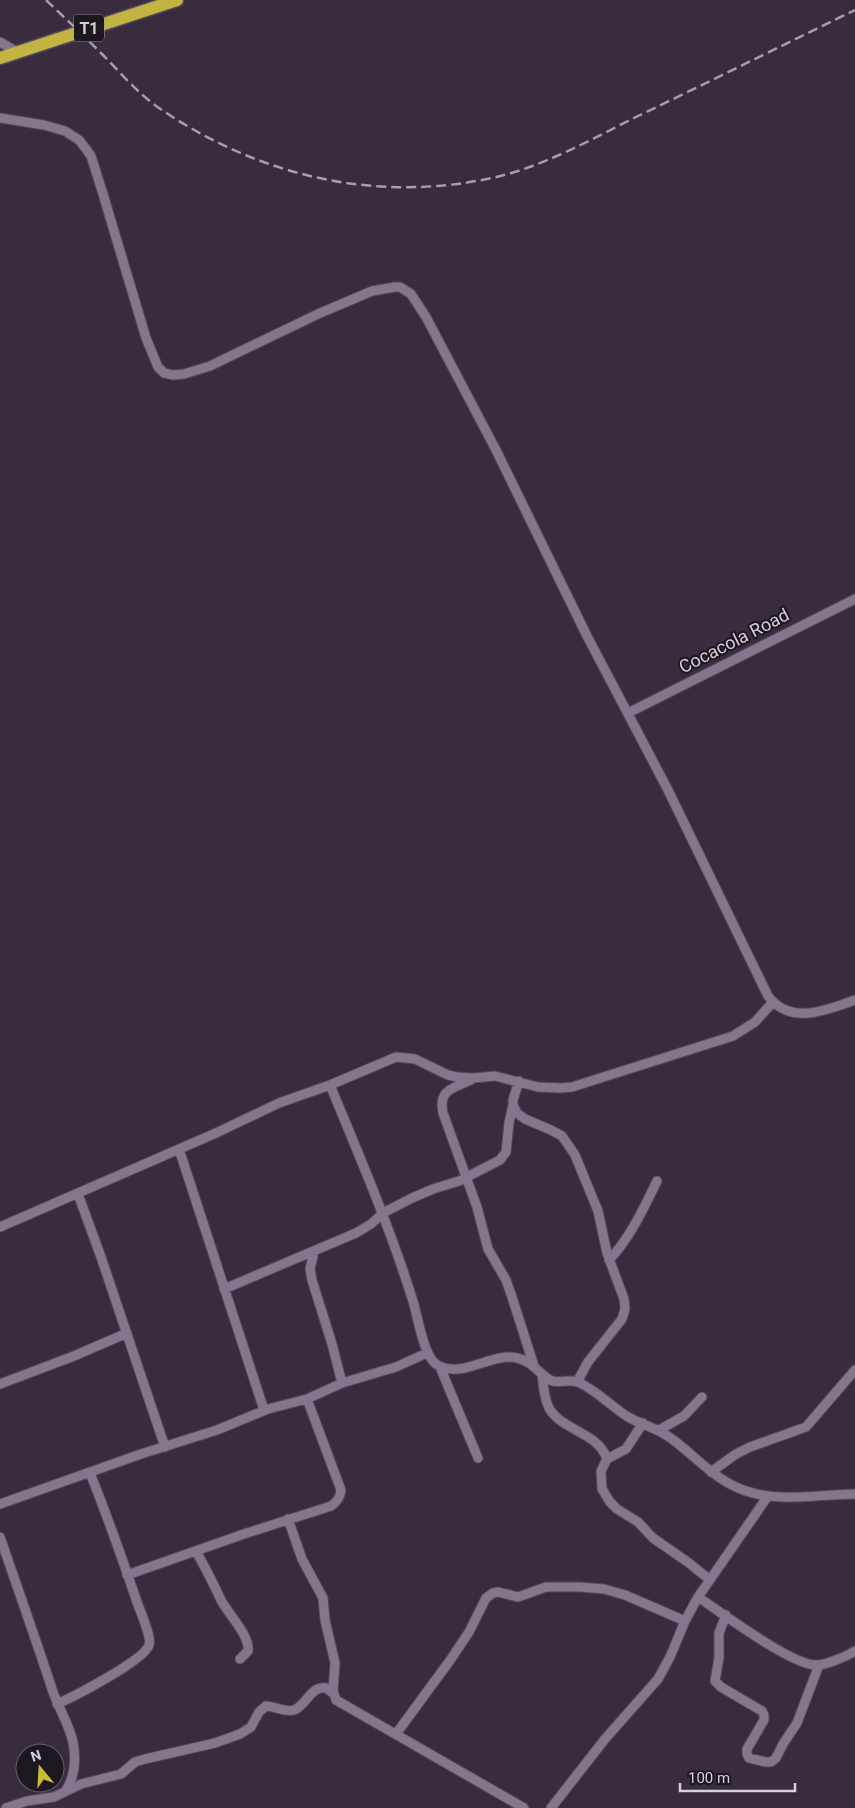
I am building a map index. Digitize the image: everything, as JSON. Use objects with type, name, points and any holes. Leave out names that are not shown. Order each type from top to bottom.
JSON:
[{"type":"highway","name":"T1","points":[[0,58],[177,0]]},
{"type":"street","points":[[0,42],[17,52]]},
{"type":"street","points":[[0,118],[65,131],[79,140],[91,156],[146,338],[158,367],[164,373],[173,375],[184,374],[210,366],[318,314],[372,291],[400,287],[411,294],[426,317],[492,442],[768,996],[782,1009],[792,1013],[819,1011],[855,1000]]},
{"type":"street","name":"Cocacola Road","points":[[628,713],[855,598]]},
{"type":"street","points":[[0,1227],[231,1127],[278,1102],[330,1085],[390,1058],[401,1056],[415,1059],[448,1075],[465,1079],[495,1076],[538,1087],[572,1087],[658,1058],[733,1036],[755,1022],[773,1002]]},
{"type":"street","points":[[473,1078],[446,1092],[441,1100],[443,1113],[477,1207],[488,1249],[506,1280],[534,1366]]},
{"type":"street","points":[[224,1289],[362,1230],[383,1213],[425,1192],[466,1178],[496,1163],[504,1156],[519,1081]]},
{"type":"street","points":[[330,1085],[383,1213],[417,1312],[427,1354],[435,1364],[440,1367],[460,1368],[504,1358],[518,1358],[534,1366],[552,1381],[578,1382],[620,1412],[659,1430],[712,1472],[734,1486],[752,1493],[768,1496],[855,1494]]},
{"type":"street","points":[[513,1105],[521,1116],[557,1133],[570,1147],[598,1211],[609,1260],[624,1299],[624,1314],[588,1362],[578,1382]]},
{"type":"street","points":[[179,1149],[264,1410]]},
{"type":"street","points":[[609,1260],[618,1250],[631,1229],[657,1181]]},
{"type":"street","points":[[78,1194],[165,1447]]},
{"type":"street","points":[[314,1252],[310,1269],[312,1280],[342,1383]]},
{"type":"street","points":[[0,1384],[74,1356],[127,1333]]},
{"type":"street","points":[[0,1504],[217,1430],[264,1410],[307,1400],[342,1383],[427,1354]]},
{"type":"street","points":[[440,1367],[478,1458]]},
{"type":"street","points":[[712,1472],[750,1447],[806,1427],[855,1370]]},
{"type":"street","points":[[542,1374],[544,1394],[550,1410],[560,1419],[591,1438],[604,1452],[607,1459]]},
{"type":"street","points":[[659,1430],[684,1416],[702,1397]]},
{"type":"street","points":[[127,1575],[331,1506],[340,1496],[341,1490],[307,1400]]},
{"type":"street","points":[[642,1423],[626,1449],[607,1459],[601,1471],[602,1489],[610,1502],[624,1514],[638,1522],[653,1538],[710,1580]]},
{"type":"street","points":[[57,1704],[81,1693],[129,1664],[142,1655],[150,1640],[111,1525],[90,1473]]},
{"type":"street","points":[[551,1808],[605,1739],[658,1679],[685,1620],[698,1597],[768,1496]]},
{"type":"street","points":[[288,1519],[302,1559],[323,1598],[324,1620],[335,1663],[333,1694]]},
{"type":"street","points":[[0,1537],[57,1704],[70,1732],[73,1744],[73,1775],[66,1790]]},
{"type":"street","points":[[196,1551],[221,1600],[236,1621],[247,1644],[248,1651],[240,1659]]},
{"type":"street","points":[[396,1734],[451,1660],[469,1632],[486,1598],[493,1593],[498,1592],[518,1597],[546,1587],[580,1587],[604,1590],[625,1595],[685,1620]]},
{"type":"street","points":[[698,1597],[786,1654],[804,1662],[820,1665],[855,1651]]},
{"type":"street","points":[[726,1615],[719,1633],[719,1658],[715,1681],[718,1685],[758,1708],[764,1715],[764,1720],[747,1749],[749,1758],[766,1762],[771,1762],[776,1758],[797,1723],[820,1665]]},
{"type":"street","points":[[6,1808],[28,1801],[54,1797],[80,1784],[123,1773],[135,1762],[214,1743],[240,1734],[251,1727],[259,1712],[266,1706],[290,1711],[300,1706],[308,1696],[318,1689],[326,1688],[338,1701],[524,1808]]},
{"type":"railway","points":[[46,0],[146,98],[199,133],[238,152],[278,167],[319,178],[362,185],[404,187],[448,185],[492,178],[548,160],[855,10]]}]
